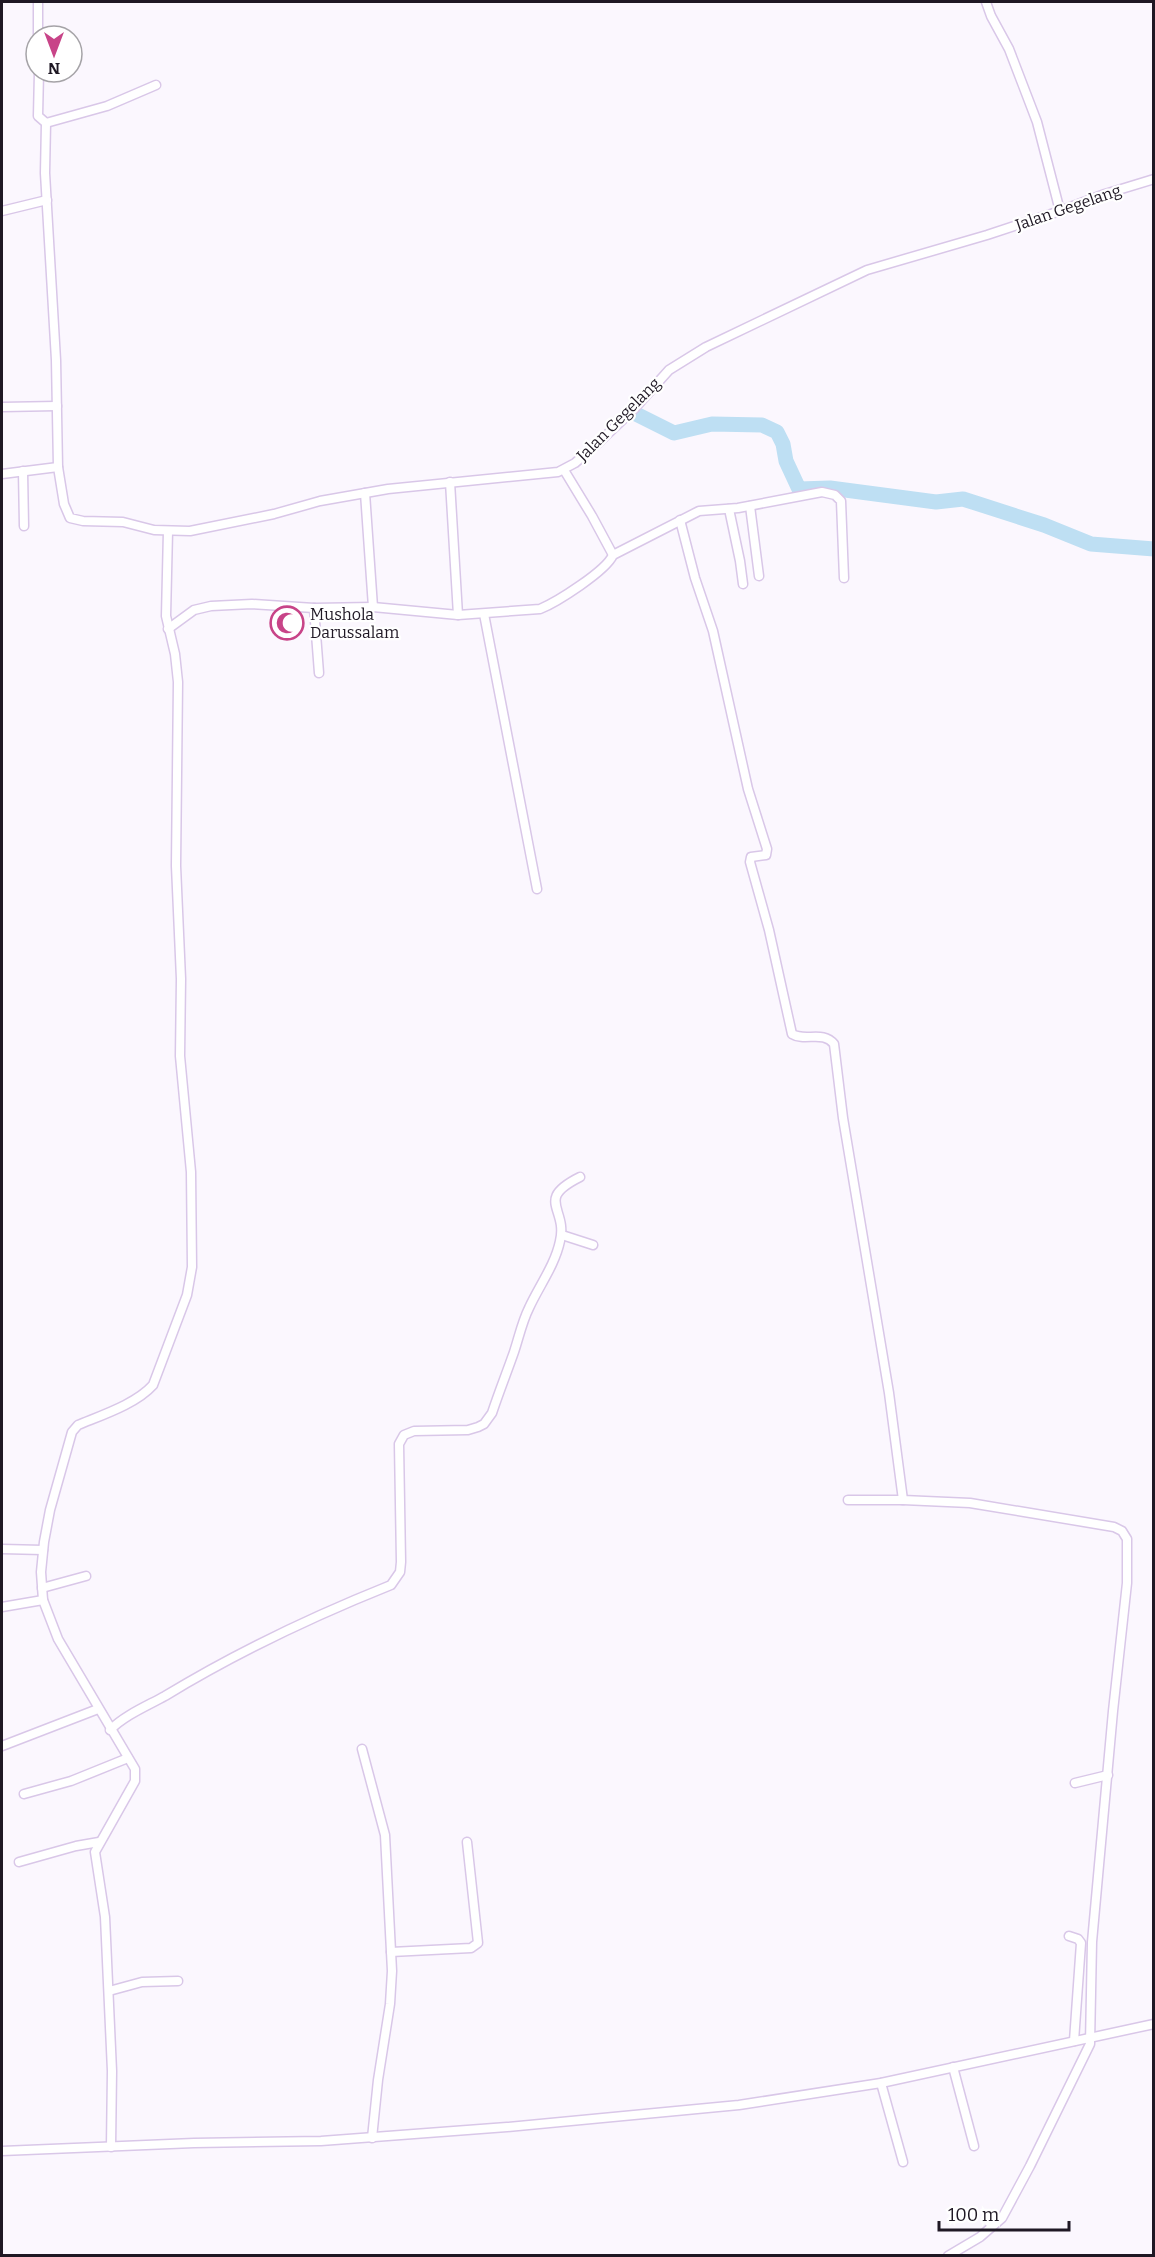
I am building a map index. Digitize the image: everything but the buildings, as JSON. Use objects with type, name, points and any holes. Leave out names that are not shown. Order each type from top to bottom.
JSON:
[{"type":"street","points":[[38,2],[39,24]]},
{"type":"street","points":[[987,2],[991,16],[1009,50],[1037,122],[1060,211]]},
{"type":"street","name":"Jalan Gegelang","points":[[39,84],[38,116],[46,123],[58,466],[65,510],[73,519],[116,522],[154,531],[197,530],[365,493],[450,482],[552,474],[564,470],[587,453],[621,421],[669,370],[706,347],[867,270],[1060,211],[1154,179]]},
{"type":"street","points":[[46,123],[107,106],[156,85]]},
{"type":"street","points":[[2,211],[47,200]]},
{"type":"street","points":[[2,407],[57,406]]},
{"type":"street","points":[[2,474],[58,466]]},
{"type":"street","points":[[564,470],[613,555]]},
{"type":"street","points":[[23,471],[24,526]]},
{"type":"street","points":[[450,482],[458,615]]},
{"type":"street","points":[[168,629],[194,610],[204,606],[252,604],[314,608],[373,607],[458,615],[534,610],[548,606],[609,564],[613,555],[699,511],[750,506],[811,493],[828,492],[836,495],[841,501],[844,578]]},
{"type":"street","points":[[365,493],[373,607]]},
{"type":"street","points":[[750,506],[759,576]]},
{"type":"street","points":[[729,509],[743,584]]},
{"type":"street","points":[[680,520],[695,578],[713,631],[748,789],[767,849],[766,855],[751,857],[750,862],[792,1034],[800,1038],[822,1036],[830,1039],[834,1044],[843,1119],[887,1383],[903,1500]]},
{"type":"street","points":[[111,2146],[112,2071],[105,1917],[95,1852],[135,1781],[136,1773],[58,1639],[43,1600],[41,1572],[50,1510],[72,1432],[78,1425],[135,1400],[146,1393],[153,1384],[188,1295],[192,1268],[191,1172],[180,1056],[181,979],[176,866],[178,682],[175,654],[166,616],[168,531]]},
{"type":"street","points":[[314,608],[319,673]]},
{"type":"street","points":[[484,614],[537,889]]},
{"type":"street","points":[[110,1730],[119,1722],[223,1661],[319,1614],[391,1584],[399,1572],[401,1562],[399,1444],[404,1435],[414,1431],[468,1430],[484,1424],[492,1413],[528,1309],[555,1258],[562,1234],[556,1207],[556,1193],[564,1185],[580,1176]]},
{"type":"street","points":[[562,1234],[593,1245]]},
{"type":"street","points":[[848,1500],[970,1503],[1114,1527],[1122,1531],[1128,1546],[1127,1583],[1092,1942],[1091,2037],[1077,2074],[1005,2213],[992,2229],[948,2256]]},
{"type":"street","points":[[2,1549],[44,1550]]},
{"type":"street","points":[[42,1588],[86,1576]]},
{"type":"street","points":[[2,1607],[43,1600]]},
{"type":"street","points":[[2,1746],[98,1709]]},
{"type":"street","points":[[362,1749],[385,1835],[391,1953],[390,2004],[372,2138]]},
{"type":"street","points":[[24,1794],[71,1781],[128,1758]]},
{"type":"street","points":[[1075,1783],[1108,1775]]},
{"type":"street","points":[[20,1862],[99,1842]]},
{"type":"street","points":[[391,1953],[476,1946],[478,1943],[467,1842]]},
{"type":"street","points":[[1069,1936],[1078,1939],[1081,1943],[1074,2041]]},
{"type":"street","points":[[109,1991],[142,1982],[178,1981]]},
{"type":"street","points":[[2,2151],[372,2138],[739,2105],[881,2083],[1154,2024]]},
{"type":"street","points":[[953,2067],[974,2146]]},
{"type":"street","points":[[881,2083],[903,2162]]},
{"type":"waterway","points":[[636,414],[674,433],[712,424],[762,425],[777,432],[783,444],[786,461],[799,489],[830,488],[936,502],[963,499],[1044,525],[1091,544],[1154,549]]},
{"type":"place","name":"Mushola Darussalam","points":[[287,623]]}]
